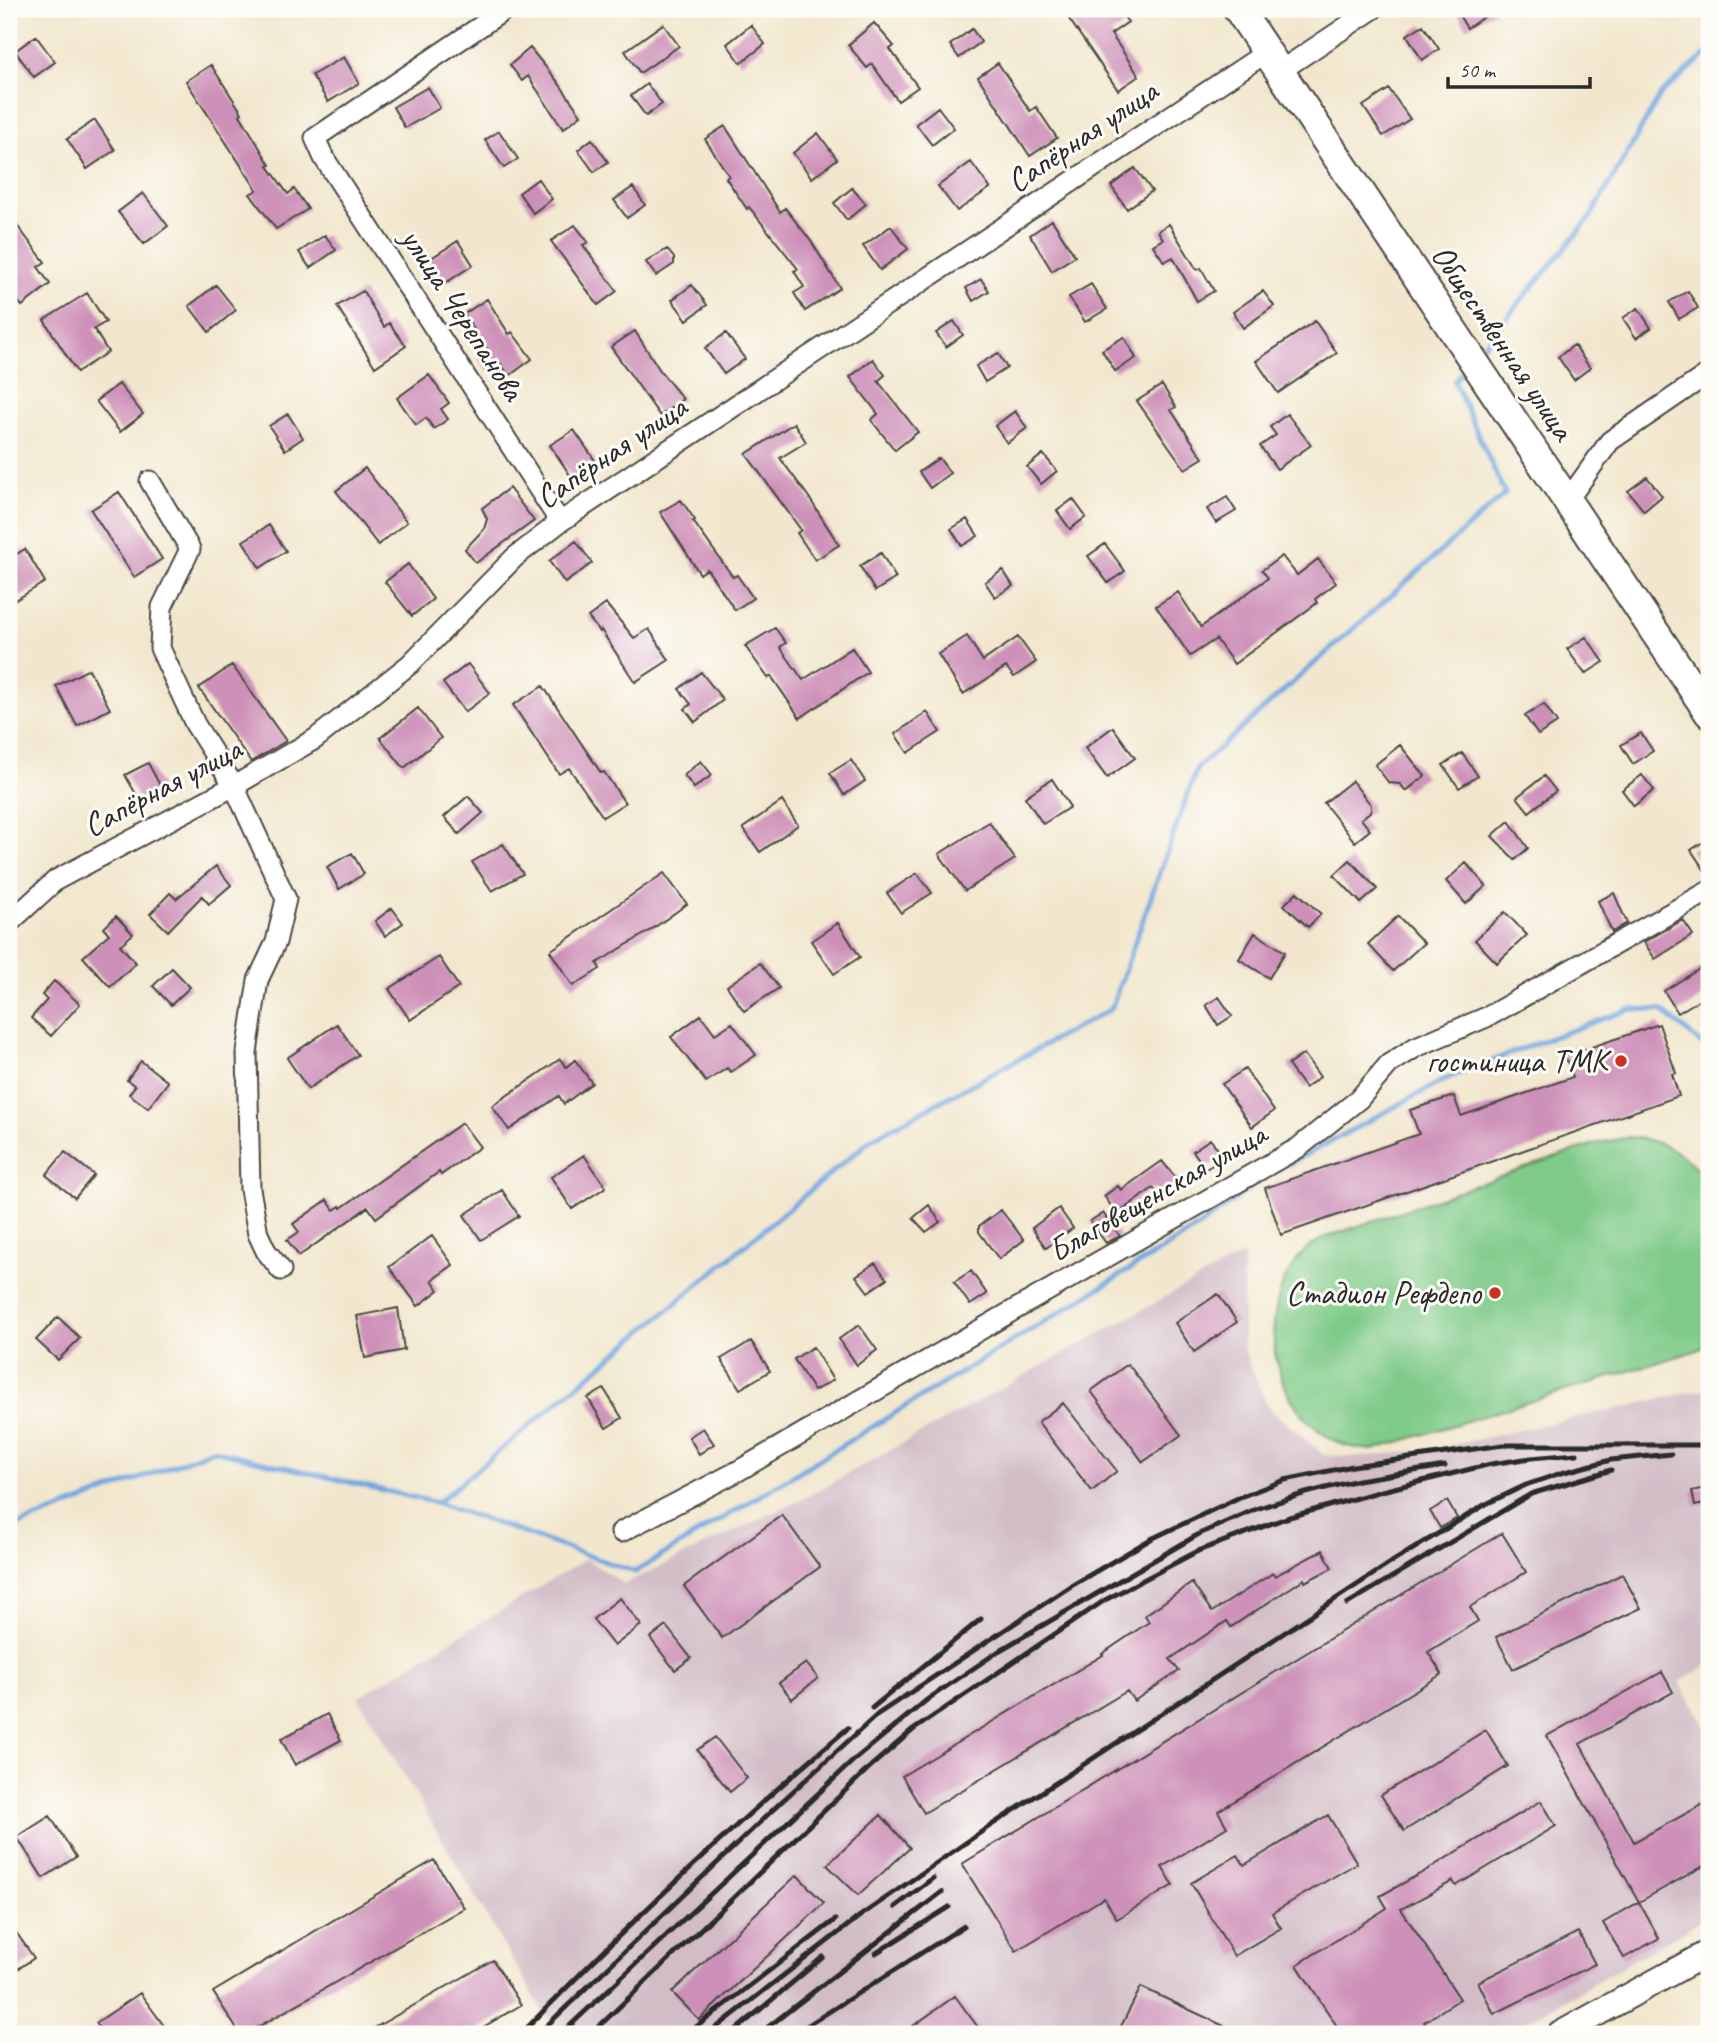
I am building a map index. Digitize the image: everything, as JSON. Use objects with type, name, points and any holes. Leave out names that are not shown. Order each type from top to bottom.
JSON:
[{"type":"main road","name":"Общественная улица","points":[[1238,9],[1709,713]]},
{"type":"street","name":"улица Черепанова","points":[[506,9],[315,138],[324,158],[560,522]]},
{"type":"street","name":"Сапёрная улица","points":[[9,923],[56,880],[234,786],[315,738],[410,664],[515,557],[560,522],[1273,61],[1373,9]]},
{"type":"street","points":[[1567,501],[1610,441],[1709,373]]},
{"type":"street","points":[[150,481],[190,549],[162,607],[160,648],[195,724],[234,786],[286,899],[276,942],[258,981],[247,1052],[250,1189],[258,1234],[266,1251],[281,1270]]},
{"type":"street","name":"Благовещенская улица","points":[[621,1532],[738,1471],[1298,1148],[1359,1099],[1389,1064],[1416,1046],[1489,1016],[1709,891]]},
{"type":"street","points":[[1560,2034],[1709,1952]]},
{"type":"shaded area","points":[[1243,1254],[1243,1348],[1267,1406],[1323,1455],[1356,1457],[1430,1450],[1709,1388],[1709,1664],[1680,1682],[1709,1734],[1709,1916],[1506,2034],[556,2034],[358,1697],[586,1559],[624,1584],[806,1497]]},
{"type":"green space","name":"Стадион Рефдепо","points":[[1629,1137],[1653,1141],[1674,1150],[1692,1163],[1709,1181],[1709,1342],[1698,1350],[1373,1450],[1341,1444],[1317,1429],[1298,1409],[1285,1386],[1276,1360],[1273,1333],[1276,1305],[1285,1279],[1307,1249],[1321,1239],[1594,1144]]},
{"type":"building","points":[[1077,9],[1118,9],[1128,22],[1111,34],[1139,76],[1118,90],[1067,16]]},
{"type":"building","points":[[1455,9],[1496,9],[1467,28]]},
{"type":"building","points":[[874,23],[894,46],[890,49],[918,87],[898,101],[872,64],[867,68],[848,45]]},
{"type":"building","points":[[663,24],[679,46],[640,73],[625,51]]},
{"type":"building","points":[[751,25],[765,44],[741,63],[727,44]]},
{"type":"building","points":[[1423,25],[1439,49],[1422,60],[1407,35]]},
{"type":"building","points":[[972,29],[981,42],[959,58],[950,45]]},
{"type":"building","points":[[36,36],[55,62],[34,77],[15,51]]},
{"type":"building","points":[[530,48],[581,115],[563,129],[528,76],[522,81],[510,65]]},
{"type":"building","points":[[344,57],[359,83],[328,102],[312,75]]},
{"type":"building","points":[[998,63],[1030,111],[1036,107],[1057,138],[1030,156],[978,77]]},
{"type":"building","points":[[211,65],[242,113],[240,115],[270,165],[268,166],[288,194],[294,189],[308,209],[276,229],[250,194],[257,190],[186,81]]},
{"type":"building","points":[[647,84],[662,104],[646,116],[631,96]]},
{"type":"building","points":[[428,87],[440,108],[405,128],[393,107]]},
{"type":"building","points":[[1389,89],[1410,119],[1383,136],[1363,106]]},
{"type":"building","points":[[938,107],[954,128],[932,145],[916,124]]},
{"type":"building","points":[[95,120],[115,150],[87,169],[67,139]]},
{"type":"building","points":[[725,126],[780,212],[785,208],[811,241],[840,288],[805,311],[794,293],[804,287],[794,271],[798,269],[749,207],[747,209],[705,139]]},
{"type":"building","points":[[499,131],[518,159],[504,168],[485,140]]},
{"type":"building","points":[[818,133],[837,159],[812,178],[793,153]]},
{"type":"building","points":[[592,139],[608,162],[594,172],[578,150]]},
{"type":"building","points":[[971,162],[990,188],[957,211],[938,186]]},
{"type":"building","points":[[1135,168],[1152,191],[1127,209],[1111,186]]},
{"type":"building","points":[[538,179],[552,199],[533,213],[519,193]]},
{"type":"building","points":[[633,187],[645,205],[627,218],[614,200]]},
{"type":"building","points":[[852,188],[866,204],[847,220],[834,203]]},
{"type":"building","points":[[143,193],[168,226],[144,244],[118,212]]},
{"type":"building","points":[[9,215],[45,262],[38,267],[50,284],[22,306],[9,289]]},
{"type":"building","points":[[1052,220],[1075,256],[1052,271],[1030,235]]},
{"type":"building","points":[[1169,224],[1197,270],[1201,268],[1214,291],[1197,301],[1173,257],[1164,262],[1153,245],[1163,239],[1158,231]]},
{"type":"building","points":[[575,225],[588,242],[583,245],[617,291],[598,305],[551,241]]},
{"type":"building","points":[[891,226],[908,249],[880,270],[863,246]]},
{"type":"building","points":[[325,235],[336,250],[310,268],[299,252]]},
{"type":"building","points":[[458,241],[473,265],[444,284],[428,260]]},
{"type":"building","points":[[667,249],[674,258],[674,264],[656,276],[646,262]]},
{"type":"building","points":[[981,279],[989,291],[973,301],[966,288]]},
{"type":"building","points":[[1091,284],[1107,309],[1085,322],[1069,297]]},
{"type":"building","points":[[216,285],[236,310],[209,332],[189,306]]},
{"type":"building","points":[[692,285],[707,305],[687,320],[672,300]]},
{"type":"building","points":[[363,291],[384,327],[389,323],[406,346],[375,367],[337,306]]},
{"type":"building","points":[[1263,291],[1274,306],[1243,328],[1233,312]]},
{"type":"building","points":[[1688,291],[1698,308],[1679,319],[1669,302]]},
{"type":"building","points":[[87,293],[106,322],[94,329],[108,352],[77,372],[44,320]]},
{"type":"building","points":[[487,299],[509,334],[512,332],[532,359],[509,376],[500,363],[488,371],[477,357],[487,350],[464,314]]},
{"type":"building","points":[[1638,308],[1651,328],[1636,338],[1623,318]]},
{"type":"building","points":[[954,321],[963,335],[946,347],[936,333]]},
{"type":"building","points":[[1315,321],[1337,353],[1278,393],[1256,361]]},
{"type":"building","points":[[635,331],[661,372],[683,399],[660,416],[611,347]]},
{"type":"building","points":[[726,333],[745,359],[724,374],[705,348]]},
{"type":"building","points":[[1124,337],[1136,358],[1115,371],[1102,350]]},
{"type":"building","points":[[1574,345],[1590,368],[1574,380],[1558,357]]},
{"type":"building","points":[[998,353],[1007,368],[985,382],[976,366]]},
{"type":"building","points":[[873,359],[885,375],[878,381],[918,432],[895,450],[871,420],[878,414],[850,377]]},
{"type":"building","points":[[429,375],[449,403],[441,409],[448,419],[434,429],[426,418],[416,425],[397,398]]},
{"type":"building","points":[[119,384],[143,414],[120,432],[96,401]]},
{"type":"building","points":[[1162,385],[1176,407],[1171,410],[1203,458],[1185,469],[1137,401]]},
{"type":"building","points":[[1015,411],[1027,428],[1007,443],[995,426]]},
{"type":"building","points":[[288,414],[303,438],[285,450],[269,426]]},
{"type":"building","points":[[1287,414],[1311,445],[1277,469],[1260,446],[1276,435],[1270,427]]},
{"type":"building","points":[[794,423],[806,442],[780,458],[839,545],[815,560],[797,533],[801,530],[746,454]]},
{"type":"building","points":[[574,430],[596,462],[572,478],[550,445]]},
{"type":"building","points":[[1043,454],[1057,471],[1041,484],[1027,467]]},
{"type":"building","points":[[939,458],[950,473],[930,488],[919,472]]},
{"type":"building","points":[[365,468],[407,522],[378,545],[336,491]]},
{"type":"building","points":[[1647,477],[1662,496],[1644,511],[1628,491]]},
{"type":"building","points":[[509,488],[534,521],[476,563],[465,549],[484,529],[487,519],[482,508]]},
{"type":"building","points":[[119,492],[162,559],[134,577],[91,510]]},
{"type":"building","points":[[1227,497],[1236,511],[1216,523],[1207,509]]},
{"type":"building","points":[[1073,499],[1086,517],[1070,529],[1057,511]]},
{"type":"building","points":[[681,500],[733,577],[737,575],[753,598],[735,610],[707,569],[700,574],[660,512]]},
{"type":"building","points":[[967,519],[978,536],[962,546],[951,529]]},
{"type":"building","points":[[269,525],[286,551],[260,568],[243,541]]},
{"type":"building","points":[[576,541],[592,563],[565,583],[549,561]]},
{"type":"building","points":[[1105,544],[1125,571],[1108,583],[1088,556]]},
{"type":"building","points":[[25,549],[45,582],[9,604],[9,559]]},
{"type":"building","points":[[881,553],[896,578],[875,591],[860,566]]},
{"type":"building","points":[[1282,556],[1297,575],[1318,559],[1336,583],[1315,599],[1317,603],[1234,664],[1216,639],[1190,656],[1156,606],[1178,592],[1201,627],[1268,578],[1262,570]]},
{"type":"building","points":[[408,564],[433,599],[412,616],[385,582]]},
{"type":"building","points":[[1003,570],[1013,586],[995,597],[985,582]]},
{"type":"building","points":[[606,604],[634,638],[649,629],[669,660],[635,682],[601,630],[600,632],[588,617]]},
{"type":"building","points":[[775,628],[786,643],[780,647],[803,680],[852,648],[868,672],[800,718],[771,676],[768,678],[745,646]]},
{"type":"building","points":[[967,636],[983,661],[1018,637],[1036,662],[1014,677],[1006,667],[963,694],[938,654]]},
{"type":"building","points":[[1586,637],[1604,662],[1585,674],[1567,649]]},
{"type":"building","points":[[468,664],[490,693],[465,712],[443,683]]},
{"type":"building","points":[[232,665],[286,741],[251,762],[199,688]]},
{"type":"building","points":[[89,669],[110,709],[77,726],[56,686]]},
{"type":"building","points":[[701,672],[723,700],[695,722],[685,709],[691,704],[679,689]]},
{"type":"building","points":[[543,686],[601,773],[604,772],[625,803],[603,817],[569,768],[559,774],[513,705]]},
{"type":"building","points":[[1544,704],[1557,723],[1538,735],[1525,716]]},
{"type":"building","points":[[418,708],[441,738],[404,768],[380,738]]},
{"type":"building","points":[[927,712],[940,732],[908,753],[895,734]]},
{"type":"building","points":[[1113,727],[1135,758],[1107,778],[1085,748]]},
{"type":"building","points":[[1641,733],[1653,751],[1633,764],[1621,745]]},
{"type":"building","points":[[1400,745],[1425,776],[1406,791],[1400,784],[1389,783],[1375,765]]},
{"type":"building","points":[[1462,753],[1478,776],[1459,788],[1443,765]]},
{"type":"building","points":[[851,760],[865,781],[844,795],[830,773]]},
{"type":"building","points":[[701,761],[712,775],[694,788],[684,775]]},
{"type":"building","points":[[148,763],[162,789],[140,801],[125,775]]},
{"type":"building","points":[[1642,775],[1654,790],[1634,806],[1622,790]]},
{"type":"building","points":[[1544,776],[1556,791],[1529,812],[1517,797]]},
{"type":"building","points":[[1052,779],[1070,807],[1043,824],[1025,797]]},
{"type":"building","points":[[1352,781],[1371,805],[1371,811],[1361,819],[1370,830],[1355,842],[1324,803]]},
{"type":"building","points":[[468,796],[483,813],[459,834],[444,817]]},
{"type":"building","points":[[782,801],[798,825],[760,852],[743,828]]},
{"type":"building","points":[[1509,821],[1528,848],[1515,860],[1492,836]]},
{"type":"building","points":[[989,822],[1015,859],[965,891],[939,854]]},
{"type":"building","points":[[1709,838],[1709,877],[1691,850]]},
{"type":"building","points":[[503,844],[523,874],[492,891],[472,862]]},
{"type":"building","points":[[352,853],[364,874],[339,889],[327,867]]},
{"type":"building","points":[[1350,860],[1377,889],[1361,903],[1334,875]]},
{"type":"building","points":[[1466,863],[1486,886],[1466,904],[1446,881]]},
{"type":"building","points":[[216,866],[231,885],[209,904],[202,896],[168,931],[150,914],[170,893],[176,899]]},
{"type":"building","points":[[664,873],[687,904],[597,963],[600,969],[573,986],[550,951]]},
{"type":"building","points":[[917,873],[932,893],[901,913],[887,893]]},
{"type":"building","points":[[1297,892],[1321,914],[1308,927],[1284,905]]},
{"type":"building","points":[[1614,893],[1627,923],[1612,932],[1598,901]]},
{"type":"building","points":[[392,908],[403,923],[385,936],[375,921]]},
{"type":"building","points":[[1505,912],[1527,935],[1497,963],[1475,940]]},
{"type":"building","points":[[116,916],[133,934],[120,945],[136,963],[110,987],[83,957],[109,934],[104,928]]},
{"type":"building","points":[[1398,916],[1424,943],[1393,971],[1368,944]]},
{"type":"building","points":[[1683,920],[1693,935],[1655,959],[1644,942]]},
{"type":"building","points":[[838,923],[860,957],[834,974],[811,941]]},
{"type":"building","points":[[1255,933],[1285,952],[1269,978],[1239,959]]},
{"type":"building","points":[[439,957],[459,987],[410,1020],[389,989]]},
{"type":"building","points":[[760,963],[779,988],[744,1011],[727,986]]},
{"type":"building","points":[[1709,963],[1709,994],[1678,1013],[1664,991]]},
{"type":"building","points":[[172,968],[190,987],[171,1005],[153,986]]},
{"type":"building","points":[[54,981],[80,1004],[51,1036],[31,1018],[47,1000],[42,995]]},
{"type":"building","points":[[1219,997],[1232,1016],[1218,1025],[1206,1005]]},
{"type":"building","points":[[701,1015],[715,1034],[732,1023],[756,1055],[731,1072],[727,1068],[706,1082],[671,1037]]},
{"type":"building","points":[[337,1024],[358,1055],[308,1089],[287,1058]]},
{"type":"building","points":[[1659,1024],[1676,1073],[1672,1074],[1679,1096],[1281,1235],[1265,1188],[1419,1134],[1410,1110],[1454,1096],[1461,1116],[1573,1077],[1565,1056]]},
{"type":"building","points":[[1304,1054],[1320,1077],[1305,1088],[1288,1065]]},
{"type":"building","points":[[560,1059],[566,1067],[575,1060],[592,1083],[564,1104],[559,1096],[509,1130],[492,1106]]},
{"type":"building","points":[[141,1061],[168,1082],[148,1108],[129,1094],[135,1086],[127,1080]]},
{"type":"building","points":[[1245,1069],[1274,1111],[1252,1127],[1222,1084]]},
{"type":"building","points":[[462,1123],[480,1147],[441,1175],[439,1172],[376,1218],[368,1207],[299,1256],[287,1240],[299,1232],[293,1224],[327,1200],[334,1210],[340,1206],[341,1208]]},
{"type":"building","points":[[1210,1139],[1224,1157],[1206,1169],[1193,1151]]},
{"type":"building","points":[[65,1152],[94,1175],[75,1198],[46,1175]]},
{"type":"building","points":[[584,1155],[606,1187],[572,1209],[551,1177]]},
{"type":"building","points":[[1162,1161],[1181,1184],[1161,1198],[1153,1188],[1117,1214],[1104,1196],[1118,1186],[1121,1190]]},
{"type":"building","points":[[502,1190],[519,1216],[481,1240],[464,1215]]},
{"type":"building","points":[[929,1205],[940,1222],[926,1232],[913,1218]]},
{"type":"building","points":[[1059,1208],[1073,1228],[1046,1248],[1032,1228]]},
{"type":"building","points":[[1001,1210],[1024,1240],[999,1259],[979,1232],[979,1226]]},
{"type":"building","points":[[1103,1213],[1120,1236],[1106,1243],[1090,1221]]},
{"type":"building","points":[[432,1236],[453,1265],[432,1280],[439,1290],[418,1306],[389,1267]]},
{"type":"building","points":[[875,1263],[887,1279],[868,1292],[856,1276]]},
{"type":"building","points":[[971,1271],[987,1294],[970,1305],[954,1282]]},
{"type":"building","points":[[1218,1294],[1237,1322],[1194,1352],[1175,1323]]},
{"type":"building","points":[[398,1308],[404,1350],[365,1358],[357,1316]]},
{"type":"building","points":[[58,1317],[80,1338],[58,1360],[36,1340]]},
{"type":"building","points":[[859,1325],[877,1350],[857,1365],[839,1339]]},
{"type":"building","points":[[751,1341],[770,1371],[740,1389],[721,1359]]},
{"type":"building","points":[[813,1347],[833,1380],[814,1391],[794,1359]]},
{"type":"building","points":[[1128,1364],[1181,1435],[1143,1462],[1091,1391]]},
{"type":"building","points":[[604,1389],[622,1418],[606,1428],[588,1398]]},
{"type":"building","points":[[1063,1403],[1117,1471],[1092,1491],[1038,1422]]},
{"type":"building","points":[[703,1428],[714,1444],[699,1454],[689,1437]]},
{"type":"building","points":[[1709,1487],[1709,1503],[1695,1506],[1692,1491]]},
{"type":"building","points":[[1447,1501],[1457,1518],[1440,1528],[1430,1511]]},
{"type":"building","points":[[782,1515],[820,1567],[722,1638],[684,1586]]},
{"type":"building","points":[[1502,1533],[1526,1572],[1470,1607],[1478,1621],[1428,1652],[1442,1674],[1218,1811],[1227,1827],[1162,1867],[1173,1885],[1117,1919],[1104,1898],[1016,1951],[962,1864]]},
{"type":"building","points":[[1323,1550],[1332,1568],[1305,1582],[1304,1579],[1231,1627],[1227,1621],[1170,1659],[1179,1671],[1134,1701],[1127,1691],[924,1813],[902,1776],[1103,1655],[1149,1622],[1145,1615],[1192,1583],[1212,1612],[1273,1573],[1275,1576]]},
{"type":"building","points":[[1622,1574],[1641,1608],[1513,1669],[1496,1637]]},
{"type":"building","points":[[620,1598],[641,1625],[614,1646],[593,1619]]},
{"type":"building","points":[[666,1626],[691,1658],[675,1670],[650,1638]]},
{"type":"building","points":[[806,1663],[818,1678],[792,1699],[779,1683]]},
{"type":"building","points":[[1662,1672],[1673,1692],[1580,1744],[1634,1842],[1709,1801],[1709,1863],[1639,1902],[1547,1736]]},
{"type":"building","points":[[327,1714],[341,1740],[295,1765],[281,1739]]},
{"type":"building","points":[[1486,1730],[1508,1766],[1404,1831],[1381,1795]]},
{"type":"building","points":[[715,1737],[747,1778],[730,1792],[697,1750]]},
{"type":"building","points":[[1541,1801],[1556,1826],[1456,1886],[1453,1881],[1401,1909],[1460,1999],[1424,2022],[1432,2034],[1342,2034],[1297,1965],[1387,1908],[1380,1896]]},
{"type":"building","points":[[881,1815],[910,1848],[858,1895],[827,1865]]},
{"type":"building","points":[[1328,1815],[1357,1863],[1272,1913],[1281,1928],[1234,1956],[1191,1883],[1238,1855],[1244,1865]]},
{"type":"building","points":[[50,1816],[76,1857],[43,1878],[17,1837]]},
{"type":"building","points":[[434,1860],[464,1908],[246,2034],[240,2034],[213,1992]]},
{"type":"building","points":[[797,1875],[824,1903],[699,2020],[672,1992]]},
{"type":"building","points":[[1639,1902],[1659,1938],[1624,1958],[1603,1923]]},
{"type":"building","points":[[9,1922],[34,1958],[9,1975]]},
{"type":"building","points":[[1578,1932],[1595,1964],[1494,2014],[1478,1982]]},
{"type":"building","points":[[493,1960],[521,2005],[471,2034],[364,2034]]},
{"type":"building","points":[[1141,1987],[1241,2034],[1117,2034]]},
{"type":"building","points":[[140,1993],[170,2034],[104,2034],[96,2023]]},
{"type":"building","points":[[955,1996],[983,2034],[902,2034]]},
{"type":"waterway","points":[[1478,352],[1590,218],[1661,94],[1709,52]]},
{"type":"waterway","points":[[9,1529],[213,1450],[437,1503],[873,1138],[1111,1009],[1197,768],[1505,494],[1454,381],[1467,365]]},
{"type":"waterway","points":[[1289,1164],[1450,1077],[1631,1009],[1661,1010],[1709,1050]]},
{"type":"waterway","points":[[437,1503],[635,1572],[1191,1232],[1265,1177]]},
{"type":"railway","points":[[538,2034],[780,1803],[878,1714],[1071,1586],[1151,1539],[1240,1497],[1285,1480],[1353,1466],[1503,1445],[1709,1445]]},
{"type":"railway","points":[[591,2034],[871,1766],[913,1730],[1105,1600],[1198,1551],[1286,1518],[1491,1464],[1577,1454]]},
{"type":"railway","points":[[708,2034],[860,1916],[987,1828],[1392,1562],[1486,1504],[1526,1485],[1561,1473],[1611,1460],[1671,1454]]},
{"type":"railway","points":[[561,2034],[854,1760],[928,1699],[1002,1649],[1199,1534],[1256,1509],[1358,1480],[1445,1466]]},
{"type":"railway","points":[[1347,1604],[1531,1494],[1611,1470]]},
{"type":"railway","points":[[872,1708],[981,1619]]},
{"type":"railway","points":[[521,2034],[681,1877],[763,1801],[848,1728]]},
{"type":"railway","points":[[895,1907],[933,1878]]},
{"type":"railway","points":[[759,2034],[942,1892]]},
{"type":"railway","points":[[876,1953],[949,1907]]},
{"type":"railway","points":[[687,2034],[835,1920]]},
{"type":"railway","points":[[794,2034],[964,1926]]},
{"type":"railway","points":[[731,2034],[823,1957]]},
{"type":"place","name":"гостиница ТМК","points":[[1621,1061]]},
{"type":"place","name":"Стадион Рефдепо","points":[[1495,1293]]}]
